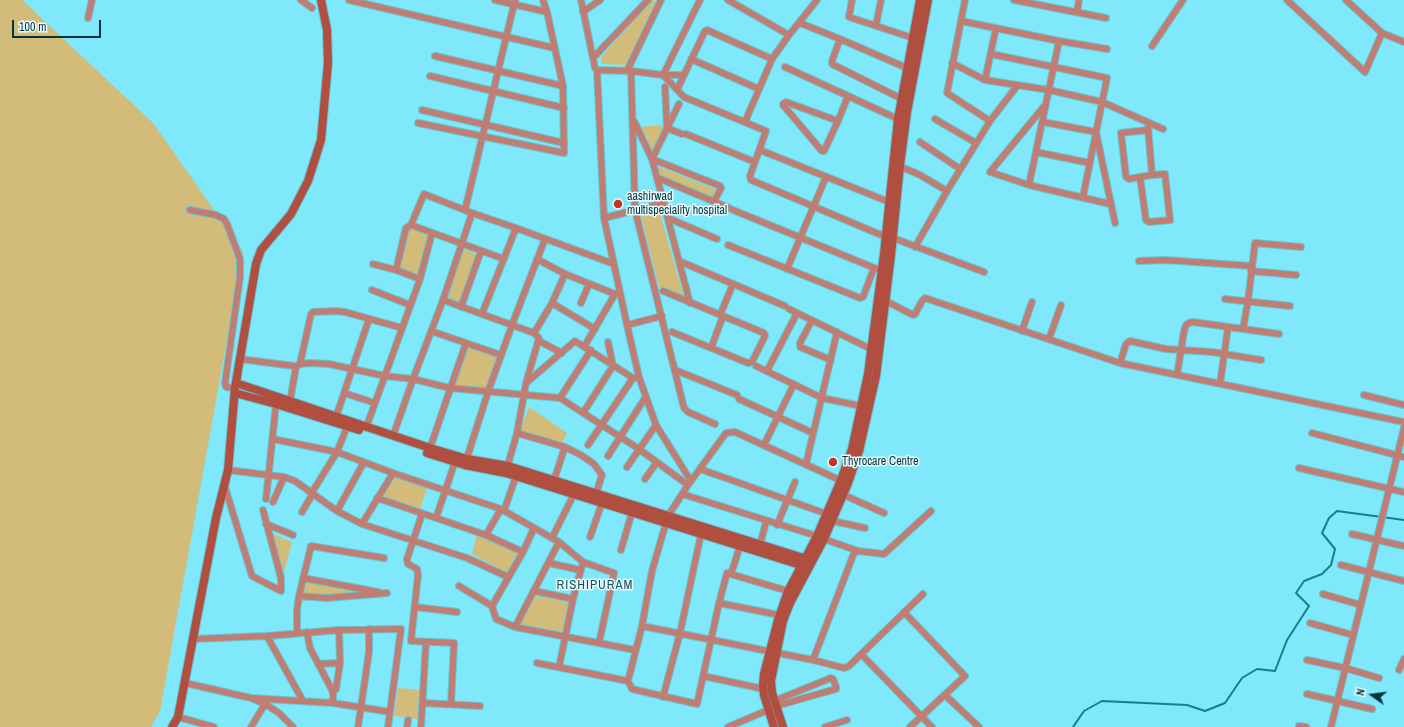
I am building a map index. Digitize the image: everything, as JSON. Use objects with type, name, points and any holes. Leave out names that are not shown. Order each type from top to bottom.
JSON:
[{"type":"street","points":[[88,18],[92,0]]},
{"type":"street","points":[[301,0],[312,8]]},
{"type":"street","points":[[172,727],[178,717],[216,518],[225,487],[240,359],[258,256],[261,250],[290,214],[308,181],[321,140],[328,63],[326,30],[321,0]]},
{"type":"street","points":[[349,0],[554,48]]},
{"type":"street","points":[[495,0],[514,2],[547,12]]},
{"type":"street","points":[[418,123],[564,153],[563,86],[543,0]]},
{"type":"street","points":[[581,0],[593,58],[597,70],[604,218],[614,264],[617,293],[627,325],[636,377],[656,426],[689,483]]},
{"type":"street","points":[[583,12],[600,0]]},
{"type":"street","points":[[593,58],[648,0]]},
{"type":"street","points":[[662,0],[629,71],[633,120],[635,210],[686,411],[715,424]]},
{"type":"street","points":[[663,75],[700,0]]},
{"type":"street","points":[[728,0],[789,36]]},
{"type":"street","points":[[745,122],[772,59],[817,0]]},
{"type":"street","points":[[852,0],[849,17],[913,38]]},
{"type":"street","points":[[876,25],[881,0]]},
{"type":"street","points":[[728,245],[862,298],[878,270],[889,238],[896,165],[898,119],[920,0]]},
{"type":"street","points":[[774,727],[772,687],[773,653],[779,615],[788,591],[807,563],[821,538],[844,482],[859,451],[876,376],[886,301],[889,202],[928,0]]},
{"type":"street","points":[[965,0],[947,93],[990,121]]},
{"type":"street","points":[[1014,0],[1106,18]]},
{"type":"street","points":[[1077,12],[1079,0]]},
{"type":"street","points":[[1152,46],[1183,0]]},
{"type":"street","points":[[1287,0],[1365,72],[1382,33]]},
{"type":"street","points":[[1346,0],[1382,33],[1404,42]]},
{"type":"street","points":[[465,210],[514,2]]},
{"type":"street","points":[[961,21],[1107,49]]},
{"type":"street","points":[[800,23],[907,68]]},
{"type":"street","points":[[985,80],[996,28]]},
{"type":"street","points":[[677,90],[691,59],[705,31],[707,30],[772,59]]},
{"type":"street","points":[[840,39],[832,64],[902,98]]},
{"type":"street","points":[[1029,184],[1059,41]]},
{"type":"street","points":[[991,54],[1107,78],[1083,197]]},
{"type":"street","points":[[435,56],[563,86]]},
{"type":"street","points":[[691,59],[759,89]]},
{"type":"street","points":[[952,63],[985,80],[1049,90],[1102,102],[1163,129]]},
{"type":"street","points":[[785,67],[898,119]]},
{"type":"street","points":[[597,70],[629,71],[663,75],[684,75]]},
{"type":"street","points":[[663,75],[684,97],[766,131],[750,179],[889,238],[984,272]]},
{"type":"street","points":[[430,76],[564,108]]},
{"type":"street","points":[[916,247],[960,168],[990,121],[1017,86]]},
{"type":"street","points":[[664,87],[667,128]]},
{"type":"street","points":[[838,122],[786,102],[783,104],[822,151],[824,150],[838,122],[848,96]]},
{"type":"street","points":[[652,159],[679,104]]},
{"type":"street","points":[[1046,104],[990,172],[1029,184],[1110,204]]},
{"type":"street","points":[[422,110],[564,143]]},
{"type":"street","points":[[935,119],[976,143]]},
{"type":"street","points":[[633,120],[652,159],[658,178],[690,303]]},
{"type":"street","points":[[1043,122],[1096,132]]},
{"type":"street","points":[[1147,122],[1152,175]]},
{"type":"street","points":[[667,128],[755,162]]},
{"type":"street","points":[[1140,177],[1146,220],[1149,222],[1170,220],[1166,176],[1164,174],[1152,175],[1140,177],[1129,179],[1126,177],[1120,134],[1122,132],[1148,130]]},
{"type":"street","points":[[1096,132],[1114,223]]},
{"type":"street","points":[[920,142],[960,168]]},
{"type":"street","points":[[760,150],[889,202]]},
{"type":"street","points":[[1036,152],[1090,163]]},
{"type":"street","points":[[652,159],[720,186],[721,188],[714,202]]},
{"type":"street","points":[[896,165],[920,175],[947,191]]},
{"type":"street","points":[[787,269],[826,177]]},
{"type":"street","points":[[658,178],[878,270]]},
{"type":"street","points":[[396,270],[406,228],[411,225],[424,194],[472,213],[614,264]]},
{"type":"street","points":[[604,218],[664,203]]},
{"type":"street","points":[[190,210],[216,215],[224,220],[227,224],[240,259],[240,277],[225,383],[226,387],[236,388],[290,402],[430,448],[466,462]]},
{"type":"street","points":[[393,436],[443,300],[472,213]]},
{"type":"street","points":[[668,218],[716,239]]},
{"type":"street","points":[[411,225],[461,245],[504,259]]},
{"type":"street","points":[[482,314],[516,228]]},
{"type":"street","points":[[366,428],[420,279],[432,233]]},
{"type":"street","points":[[466,462],[501,355],[545,238]]},
{"type":"street","points":[[1243,329],[1255,243],[1302,247]]},
{"type":"street","points":[[461,307],[481,251]]},
{"type":"street","points":[[537,259],[565,274],[617,293]]},
{"type":"street","points":[[1139,261],[1165,260],[1252,268],[1296,276]]},
{"type":"street","points":[[679,261],[787,307],[871,349]]},
{"type":"street","points":[[373,264],[396,270],[420,279]]},
{"type":"street","points":[[830,518],[844,495],[844,482],[868,374],[878,270]]},
{"type":"street","points":[[534,333],[552,303],[565,274]]},
{"type":"street","points":[[581,303],[589,284]]},
{"type":"street","points":[[711,348],[733,284]]},
{"type":"street","points":[[372,290],[410,304]]},
{"type":"street","points":[[663,291],[764,333],[766,336],[750,363],[672,332]]},
{"type":"street","points":[[584,347],[617,293]]},
{"type":"street","points":[[886,301],[913,315],[925,298],[1120,363],[1404,422]]},
{"type":"street","points":[[1225,299],[1290,306]]},
{"type":"street","points":[[443,300],[534,333],[539,338],[526,383],[517,433],[507,469]]},
{"type":"street","points":[[1022,330],[1032,302]]},
{"type":"street","points":[[552,303],[595,329]]},
{"type":"street","points":[[1049,339],[1061,305]]},
{"type":"street","points":[[290,402],[311,314],[313,312],[336,311],[402,328]]},
{"type":"street","points":[[767,371],[797,313]]},
{"type":"street","points":[[627,325],[662,316]]},
{"type":"street","points":[[336,417],[370,319]]},
{"type":"street","points":[[812,320],[800,343],[800,347],[830,360]]},
{"type":"street","points":[[1177,376],[1184,331],[1189,323],[1193,322],[1279,334]]},
{"type":"street","points":[[1220,384],[1228,327]]},
{"type":"street","points":[[431,330],[501,355]]},
{"type":"street","points":[[806,464],[837,332]]},
{"type":"street","points":[[539,341],[562,353]]},
{"type":"street","points":[[526,383],[575,341],[613,366],[636,377]]},
{"type":"street","points":[[583,413],[613,366],[608,342]]},
{"type":"street","points":[[1120,363],[1128,342],[1166,349],[1224,353],[1261,360]]},
{"type":"street","points":[[430,448],[466,343]]},
{"type":"street","points":[[560,398],[590,350]]},
{"type":"street","points":[[240,359],[294,366],[310,363],[329,364],[385,376],[413,379],[450,388],[524,396],[560,398],[689,483]]},
{"type":"street","points":[[756,366],[822,398],[861,406]]},
{"type":"street","points":[[676,370],[738,397],[813,433]]},
{"type":"street","points":[[588,445],[636,377]]},
{"type":"street","points":[[764,445],[794,384]]},
{"type":"street","points":[[236,388],[276,404],[455,462],[466,462],[507,469],[554,480],[667,519],[760,545],[807,563]]},
{"type":"street","points":[[344,393],[375,403]]},
{"type":"street","points":[[1364,395],[1404,405]]},
{"type":"street","points":[[608,456],[645,398]]},
{"type":"street","points":[[266,499],[276,404]]},
{"type":"street","points":[[627,467],[656,426]]},
{"type":"street","points":[[302,512],[337,452],[347,427]]},
{"type":"street","points":[[1331,727],[1404,428]]},
{"type":"street","points":[[788,591],[728,573],[726,574],[697,704],[632,689],[628,681],[642,626],[652,572],[667,519],[689,483],[726,433],[735,432],[844,482]]},
{"type":"street","points":[[517,433],[565,448],[581,455],[594,464],[602,475],[596,494]]},
{"type":"street","points":[[1312,433],[1404,457]]},
{"type":"street","points":[[273,439],[337,452],[393,473],[502,510],[560,542],[583,562],[614,573]]},
{"type":"street","points":[[554,480],[565,448]]},
{"type":"street","points":[[337,511],[364,462]]},
{"type":"street","points":[[436,518],[455,462]]},
{"type":"street","points":[[645,479],[656,462]]},
{"type":"street","points":[[1299,468],[1404,492]]},
{"type":"street","points":[[507,469],[516,476],[602,503],[632,512],[667,519],[701,534],[740,546],[807,563]]},
{"type":"street","points":[[700,469],[786,500],[830,518],[865,528]]},
{"type":"street","points":[[228,470],[284,477],[295,481],[337,511],[362,524],[467,558],[508,577]]},
{"type":"street","points":[[362,524],[393,473]]},
{"type":"street","points":[[486,535],[502,510],[516,476]]},
{"type":"street","points":[[273,502],[284,477]]},
{"type":"street","points":[[777,524],[794,482]]},
{"type":"street","points":[[225,487],[252,576],[281,591],[281,578],[263,510]]},
{"type":"street","points":[[552,538],[574,494]]},
{"type":"street","points":[[682,494],[858,551],[884,554],[932,511]]},
{"type":"street","points":[[844,495],[884,513]]},
{"type":"street","points":[[377,498],[486,535],[523,552]]},
{"type":"street","points":[[590,537],[602,503]]},
{"type":"street","points":[[621,550],[632,512]]},
{"type":"street","points":[[422,514],[407,562],[418,571],[411,641],[454,643],[451,704]]},
{"type":"street","points":[[760,545],[766,522]]},
{"type":"street","points":[[266,524],[293,535]]},
{"type":"street","points":[[492,606],[523,552],[534,528]]},
{"type":"street","points":[[663,697],[680,633],[701,534]]},
{"type":"street","points":[[1352,534],[1404,546]]},
{"type":"street","points":[[515,627],[560,542]]},
{"type":"street","points":[[297,633],[297,610],[299,596],[311,546],[384,558]]},
{"type":"street","points":[[731,574],[740,546]]},
{"type":"street","points":[[813,660],[854,553],[858,551]]},
{"type":"street","points":[[559,667],[573,599],[583,562]]},
{"type":"street","points":[[548,563],[580,570]]},
{"type":"street","points":[[783,727],[764,689],[764,674],[773,653],[786,612],[807,563]]},
{"type":"street","points":[[1341,565],[1404,581]]},
{"type":"street","points":[[599,643],[615,566]]},
{"type":"street","points":[[299,596],[327,598],[387,593],[303,578]]},
{"type":"street","points":[[459,586],[492,606],[496,619],[515,627],[635,650]]},
{"type":"street","points":[[534,591],[573,599]]},
{"type":"street","points":[[642,626],[712,639],[844,668],[849,666],[923,594]]},
{"type":"street","points":[[1323,594],[1361,604]]},
{"type":"street","points":[[719,603],[779,615]]},
{"type":"street","points":[[415,608],[457,612]]},
{"type":"street","points":[[904,612],[965,676],[910,727]]},
{"type":"street","points":[[1310,623],[1354,635]]},
{"type":"street","points":[[358,727],[369,652],[369,629]]},
{"type":"street","points":[[388,727],[401,629]]},
{"type":"street","points":[[193,639],[267,636],[340,630],[412,630]]},
{"type":"street","points":[[333,692],[336,688],[340,663],[340,630]]},
{"type":"street","points":[[307,632],[310,648],[333,692],[333,703]]},
{"type":"street","points":[[267,636],[303,701]]},
{"type":"street","points":[[421,727],[426,642]]},
{"type":"street","points":[[861,654],[932,727]]},
{"type":"street","points":[[1399,670],[1404,659]]},
{"type":"street","points":[[1306,660],[1346,668],[1379,678]]},
{"type":"street","points":[[318,664],[340,663]]},
{"type":"street","points":[[537,663],[628,681]]},
{"type":"street","points":[[703,676],[764,689]]},
{"type":"street","points":[[728,727],[736,725],[773,706],[832,678],[836,687],[836,689],[773,706]]},
{"type":"street","points":[[185,683],[251,698],[333,703],[390,712]]},
{"type":"street","points":[[1307,694],[1372,709]]},
{"type":"street","points":[[945,695],[979,727]]},
{"type":"street","points":[[251,698],[265,704],[293,727]]},
{"type":"street","points":[[423,703],[480,706]]},
{"type":"street","points":[[251,727],[265,704]]},
{"type":"street","points":[[178,717],[213,727]]},
{"type":"street","points":[[825,727],[847,720]]},
{"type":"street","points":[[1299,726],[1306,727]]},
{"type":"shaded area","points":[[0,0],[22,0],[153,123],[243,251],[160,711],[151,727],[0,727]]},
{"type":"shaded area","points":[[652,0],[658,2],[630,65],[602,64],[601,57]]},
{"type":"shaded area","points":[[662,125],[663,134],[652,155],[647,137],[638,127]]},
{"type":"shaded area","points":[[656,167],[660,167],[717,190],[711,202],[659,182]]},
{"type":"shaded area","points":[[659,210],[684,297],[683,298],[659,287],[641,216]]},
{"type":"shaded area","points":[[409,228],[429,235],[419,275],[398,268]]},
{"type":"shaded area","points":[[463,249],[476,254],[460,302],[447,297]]},
{"type":"shaded area","points":[[469,347],[497,357],[486,390],[455,385]]},
{"type":"shaded area","points":[[529,407],[567,433],[562,443],[520,431]]},
{"type":"shaded area","points":[[393,477],[427,488],[420,509],[382,497]]},
{"type":"shaded area","points":[[273,534],[292,542],[284,572],[282,571]]},
{"type":"shaded area","points":[[477,534],[518,552],[507,573],[472,554]]},
{"type":"shaded area","points":[[306,581],[353,589],[353,594],[303,595]]},
{"type":"shaded area","points":[[535,596],[570,602],[564,632],[520,624]]},
{"type":"shaded area","points":[[398,688],[419,690],[418,719],[394,716]]},
{"type":"waterway","points":[[1073,727],[1084,711],[1102,701],[1187,705],[1205,711],[1225,703],[1242,678],[1257,669],[1275,671],[1287,640],[1309,606],[1296,593],[1304,581],[1322,574],[1331,565],[1335,549],[1322,533],[1329,518],[1337,511],[1404,520]]},
{"type":"place","name":"aashirwad multispeciality hospital","points":[[618,204]]},
{"type":"place","name":"Thyrocare Centre","points":[[833,462]]},
{"type":"district","name":"RISHIPURAM","points":[[595,586]]}]
